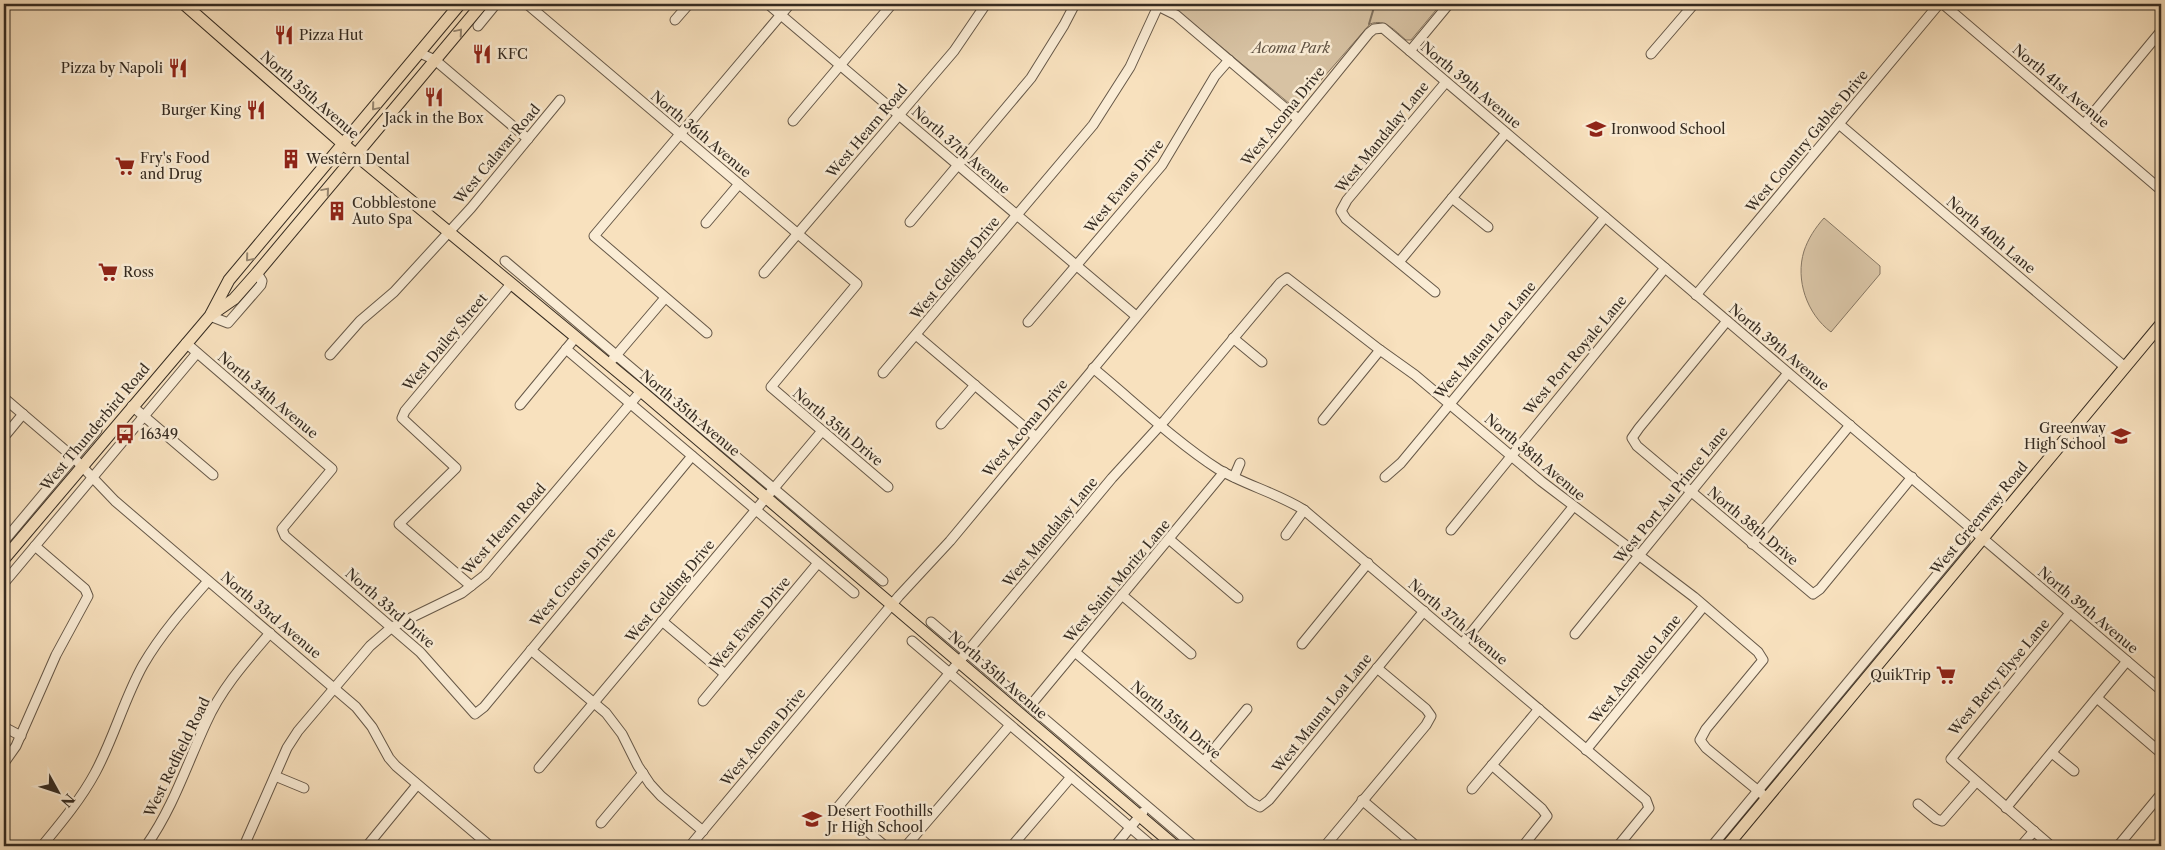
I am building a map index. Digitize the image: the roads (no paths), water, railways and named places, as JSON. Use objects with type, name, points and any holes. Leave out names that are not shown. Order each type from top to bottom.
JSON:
[{"type":"main road","name":"North 35th Avenue","points":[[184,4],[357,156],[448,232],[641,391],[770,493],[892,605],[964,658],[1139,816],[1175,846]]},
{"type":"main road","name":"West Thunderbird Road","points":[[210,316],[227,284],[460,4]]},
{"type":"main road","name":"West Thunderbird Road","points":[[4,559],[186,343],[210,316],[234,299],[253,277],[357,156],[482,4]]},
{"type":"main road","points":[[253,277],[258,262],[267,250],[271,231]]},
{"type":"main road","name":"West Greenway Road","points":[[1727,846],[2161,324]]},
{"type":"street","points":[[478,26],[496,4]]},
{"type":"street","name":"North 36th Avenue","points":[[527,4],[857,284],[771,387]]},
{"type":"street","points":[[675,20],[689,4]]},
{"type":"street","name":"North 37th Avenue","points":[[768,4],[1136,316]]},
{"type":"street","points":[[707,333],[594,236],[790,4]]},
{"type":"street","points":[[793,121],[892,4]]},
{"type":"street","name":"West Hearn Road","points":[[764,274],[954,51],[986,4]]},
{"type":"street","points":[[910,222],[1031,78],[1075,4]]},
{"type":"street","points":[[1410,51],[1449,4]]},
{"type":"street","points":[[1651,54],[1694,4]]},
{"type":"street","name":"West Country Gables Drive","points":[[1696,294],[1939,4]]},
{"type":"street","name":"North 41st Avenue","points":[[1943,4],[2161,190]]},
{"type":"street","points":[[1159,5],[1176,15],[1298,118]]},
{"type":"street","name":"West Gelding Drive","points":[[883,373],[1077,145],[1105,108],[1139,50],[1159,5]]},
{"type":"street","name":"North 39th Avenue","points":[[1378,28],[1383,28],[2161,690]]},
{"type":"street","name":"West Acoma Drive","points":[[690,846],[892,605],[950,541],[1369,33],[1378,28]]},
{"type":"street","points":[[2084,124],[2161,31]]},
{"type":"street","points":[[420,53],[435,60],[528,139]]},
{"type":"street","name":"West Evans Drive","points":[[1028,322],[1162,165],[1215,76],[1229,60]]},
{"type":"street","name":"West Mandalay Lane","points":[[1399,262],[1346,218],[1341,211],[1347,200],[1446,82]]},
{"type":"street","name":"West Calavar Road","points":[[330,355],[360,321],[394,292],[448,232],[560,100]]},
{"type":"street","name":"North 40th Lane","points":[[1839,124],[2125,367]]},
{"type":"street","points":[[1435,292],[1399,262],[1506,133]]},
{"type":"street","points":[[706,223],[739,184]]},
{"type":"street","points":[[1452,198],[1488,227]]},
{"type":"street","name":"West Mauna Loa Lane","points":[[1385,477],[1401,463],[1605,217]]},
{"type":"street","name":"North 35th Avenue","points":[[505,261],[617,355],[770,493],[884,581]]},
{"type":"street","name":"West Port Royale Lane","points":[[1451,530],[1510,455],[1665,268]]},
{"type":"street","points":[[210,316],[228,323],[261,285],[262,281],[253,277]]},
{"type":"street","name":"West Mandalay Lane","points":[[885,846],[838,807],[1112,478],[1161,425],[1280,283],[1287,278]]},
{"type":"street","name":"North 38th Avenue","points":[[1287,278],[1380,350],[1415,374],[1573,507],[1704,606],[1758,652],[1763,660],[1700,740],[1706,748],[1758,790]]},
{"type":"street","name":"West Dailey Street","points":[[471,586],[399,524],[456,468],[402,418],[405,411],[511,284]]},
{"type":"street","points":[[609,364],[665,298]]},
{"type":"street","name":"North 38th Drive","points":[[1727,321],[1638,428],[1632,438],[1637,446],[1752,544],[1813,594],[1820,589],[1912,478]]},
{"type":"street","points":[[916,335],[1036,437]]},
{"type":"street","points":[[520,405],[576,337]]},
{"type":"street","points":[[1234,338],[1262,362]]},
{"type":"street","name":"North 34th Avenue","points":[[186,343],[332,469],[282,529]]},
{"type":"street","points":[[566,349],[854,593]]},
{"type":"street","points":[[1323,420],[1380,350]]},
{"type":"street","points":[[4,583],[197,353]]},
{"type":"street","name":"North 37th Avenue","points":[[1093,368],[1208,462],[1234,477],[1285,498],[1304,510],[1646,800],[1649,808],[1618,846]]},
{"type":"street","name":"West Port Au Prince Lane","points":[[1576,634],[1788,373]]},
{"type":"street","points":[[941,424],[975,385]]},
{"type":"street","name":"North 35th Drive","points":[[771,387],[888,487]]},
{"type":"street","name":"West Hearn Road","points":[[244,846],[287,748],[298,730],[334,687],[370,646],[392,627],[462,593],[497,562],[641,391]]},
{"type":"street","name":"North 33rd Avenue","points":[[4,398],[73,457],[115,502],[356,706],[372,726],[389,758],[417,785],[490,846]]},
{"type":"street","points":[[132,406],[213,475]]},
{"type":"street","points":[[4,437],[23,414]]},
{"type":"street","points":[[1752,544],[1850,425]]},
{"type":"street","name":"West Thunderbird Road","points":[[4,541],[97,430]]},
{"type":"street","name":"West Gelding Drive","points":[[539,768],[822,431]]},
{"type":"street","name":"West Crocus Drive","points":[[475,714],[484,707],[692,456]]},
{"type":"street","points":[[1234,477],[1240,463]]},
{"type":"street","name":"West Saint Moritz Lane","points":[[1030,706],[1224,472]]},
{"type":"street","points":[[1462,644],[1573,507]]},
{"type":"street","points":[[1286,535],[1304,510]]},
{"type":"street","name":"North 33rd Drive","points":[[282,529],[285,536],[435,666],[475,714]]},
{"type":"street","points":[[1169,539],[1238,598]]},
{"type":"street","name":"West Greenway Road","points":[[1712,846],[1965,541]]},
{"type":"street","points":[[4,763],[21,736],[56,655],[88,596],[86,588],[35,546]]},
{"type":"street","name":"West Evans Drive","points":[[703,701],[818,563]]},
{"type":"street","points":[[1302,644],[1368,563]]},
{"type":"street","points":[[42,846],[75,805],[96,772],[134,684],[151,652],[170,625],[208,581]]},
{"type":"street","points":[[1122,596],[1191,654]]},
{"type":"street","name":"West Acapulco Lane","points":[[1586,750],[1704,606]]},
{"type":"street","points":[[1906,610],[1916,618]]},
{"type":"street","name":"West Mauna Loa Lane","points":[[1260,807],[1269,800],[1424,611]]},
{"type":"street","name":"West Betty Elyse Lane","points":[[1976,782],[1951,759],[2070,613]]},
{"type":"street","points":[[662,621],[725,674]]},
{"type":"street","name":"North 35th Avenue","points":[[931,622],[964,658],[1030,706],[1194,846]]},
{"type":"street","name":"West Redfield Road","points":[[146,846],[172,802],[206,722],[219,699],[230,682],[270,634]]},
{"type":"street","points":[[912,641],[1152,846]]},
{"type":"street","points":[[531,650],[606,713],[622,734],[643,773],[661,796],[702,831]]},
{"type":"street","name":"North 35th Drive","points":[[1075,652],[1260,807]]},
{"type":"street","points":[[2006,808],[2128,662]]},
{"type":"street","points":[[1325,846],[1426,725],[1431,716],[1426,709],[1377,668]]},
{"type":"street","points":[[2097,698],[2161,753]]},
{"type":"street","points":[[1204,762],[1248,709]]},
{"type":"street","points":[[1472,789],[1539,709]]},
{"type":"street","points":[[906,846],[1010,725]]},
{"type":"street","points":[[4,727],[21,736]]},
{"type":"street","points":[[2052,753],[2074,771]]},
{"type":"street","points":[[1492,765],[1542,809],[1546,816],[1524,846]]},
{"type":"street","points":[[601,823],[643,773]]},
{"type":"street","points":[[275,776],[304,788]]},
{"type":"street","points":[[1012,846],[1070,776]]},
{"type":"street","points":[[1918,804],[1936,819],[1942,821],[1976,782],[2051,846]]},
{"type":"street","points":[[366,846],[417,785]]},
{"type":"street","points":[[1758,790],[1767,798]]},
{"type":"street","points":[[2118,846],[2161,794]]},
{"type":"street","points":[[1362,800],[1416,846]]},
{"type":"street","points":[[1114,846],[1147,807]]},
{"type":"street","points":[[2021,846],[2034,831]]},
{"type":"street","points":[[474,846],[480,838]]},
{"type":"waterway","points":[[1369,24],[1375,4]]},
{"type":"place","name":"Pizza Hut","points":[[284,35]]},
{"type":"place","name":"KFC","points":[[482,54]]},
{"type":"place","name":"Pizza by Napoli","points":[[178,68]]},
{"type":"place","name":"Jack in the Box","points":[[434,97]]},
{"type":"place","name":"Burger King","points":[[256,110]]},
{"type":"place","name":"Ironwood School","points":[[1596,129]]},
{"type":"place","name":"Western Dental","points":[[291,159]]},
{"type":"place","name":"Fry's Food and Drug","points":[[125,166]]},
{"type":"place","name":"Cobblestone Auto Spa","points":[[337,211]]},
{"type":"place","name":"Ross","points":[[108,272]]},
{"type":"place","name":"16349","points":[[125,434]]},
{"type":"place","name":"Greenway High School","points":[[2121,436]]},
{"type":"place","name":"QuikTrip","points":[[1946,675]]},
{"type":"place","name":"Desert Foothills Jr High School","points":[[812,819]]},
{"type":"park label","name":"Acoma Park","points":[[1291,48]]}]
